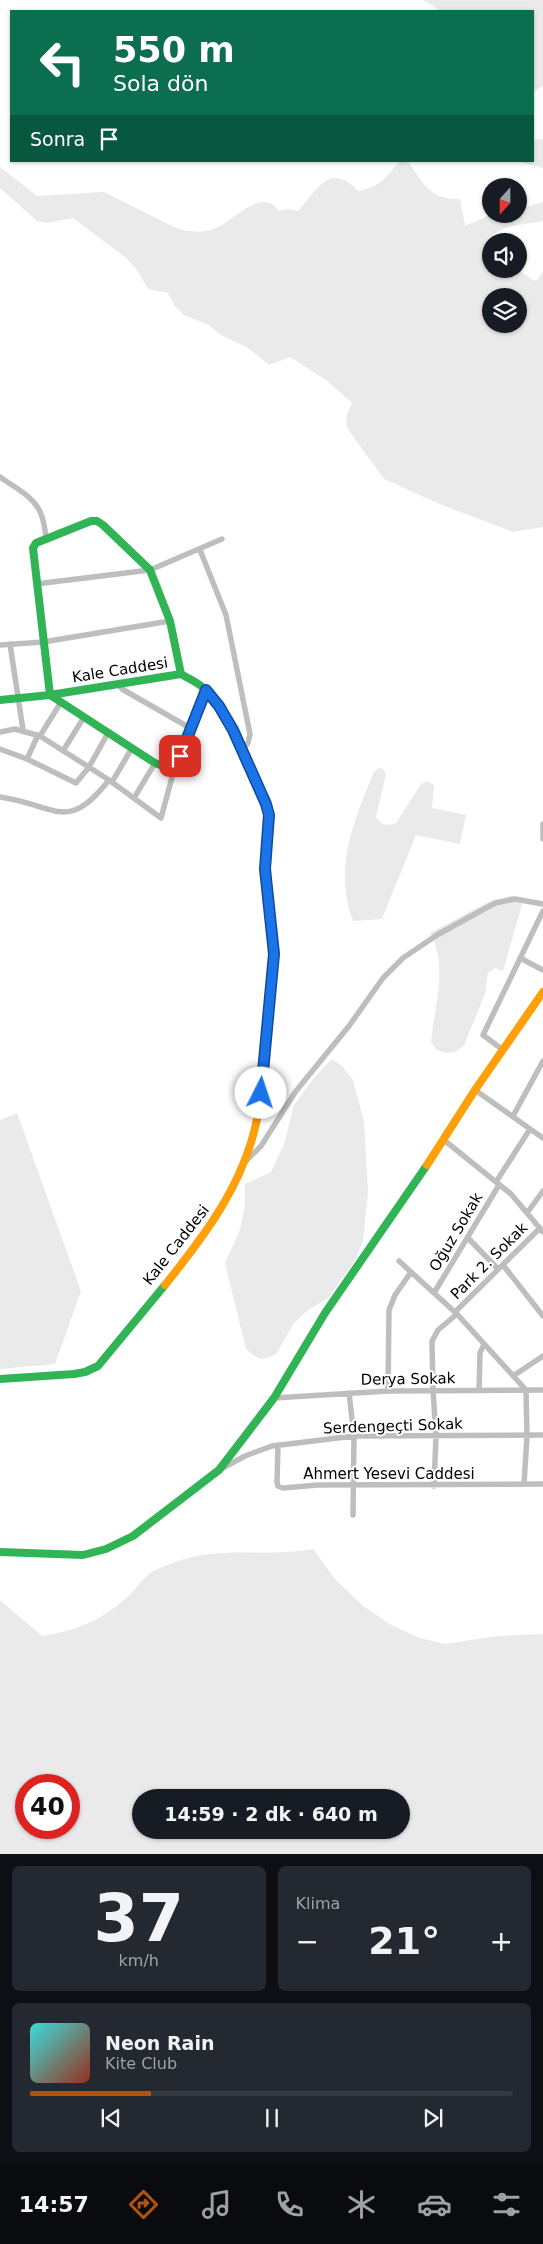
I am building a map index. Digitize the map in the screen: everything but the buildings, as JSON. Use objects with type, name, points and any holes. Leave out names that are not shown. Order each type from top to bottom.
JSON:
[{"type":"street","points":[[0,477],[34,503],[41,514],[46,537]]},
{"type":"street","points":[[174,770],[155,763],[50,695],[33,548],[38,541],[91,521],[102,523],[150,570],[170,621],[182,674]]},
{"type":"street","points":[[36,584],[150,570],[222,539]]},
{"type":"street","points":[[200,550],[226,615],[250,734],[248,743],[242,750]]},
{"type":"street","points":[[0,645],[43,642],[170,621]]},
{"type":"street","points":[[10,644],[23,730]]},
{"type":"street","name":"Kale Caddesi","points":[[0,700],[50,695],[182,674],[206,690],[219,706],[242,750],[269,815],[265,869],[274,954],[259,1107],[253,1135],[244,1164],[224,1206],[208,1232],[102,1362],[93,1369],[81,1372],[0,1379]]},
{"type":"street","points":[[118,684],[122,689],[190,728]]},
{"type":"street","points":[[0,732],[15,729],[39,736],[111,781],[161,818],[174,770],[206,690]]},
{"type":"street","points":[[27,759],[61,702]]},
{"type":"street","points":[[63,751],[84,717]]},
{"type":"street","points":[[0,749],[27,759],[76,783],[89,767],[108,733]]},
{"type":"street","points":[[0,797],[59,812],[69,813],[78,810],[88,804],[111,781],[132,748]]},
{"type":"street","points":[[134,798],[155,763]]},
{"type":"street","points":[[543,824],[543,839]]},
{"type":"street","points":[[244,1164],[261,1146],[284,1107],[307,1076],[349,1026],[383,978],[403,958],[437,934],[495,903],[515,899],[543,904]]},
{"type":"street","points":[[504,1050],[483,1036],[543,911]]},
{"type":"street","points":[[520,958],[543,970]]},
{"type":"street","points":[[0,1552],[83,1555],[106,1549],[133,1536],[219,1470],[274,1398],[324,1314],[543,992]]},
{"type":"street","points":[[513,1116],[543,1061]]},
{"type":"street","points":[[475,1090],[543,1138]]},
{"type":"street","name":"Oğuz Sokak","points":[[434,1293],[468,1238],[530,1129]]},
{"type":"street","points":[[444,1140],[511,1194],[541,1230]]},
{"type":"street","points":[[527,1213],[543,1191]]},
{"type":"street","name":"Park 2. Sokak","points":[[434,1486],[436,1436],[433,1390],[433,1338],[438,1330],[500,1267],[541,1230]]},
{"type":"street","points":[[468,1238],[500,1267],[543,1316]]},
{"type":"street","points":[[399,1261],[456,1313],[526,1390],[527,1436],[524,1484]]},
{"type":"street","points":[[388,1391],[389,1310],[395,1294],[411,1272]]},
{"type":"street","points":[[479,1390],[480,1353],[484,1344]]},
{"type":"street","points":[[513,1376],[543,1356]]},
{"type":"street","name":"Derya Sokak","points":[[274,1398],[388,1391],[543,1390]]},
{"type":"street","points":[[349,1393],[354,1436],[353,1515]]},
{"type":"street","name":"Serdengeçti Sokak","points":[[219,1470],[252,1453],[278,1445],[354,1436],[543,1435]]},
{"type":"street","name":"Ahmert Yesevi Caddesi","points":[[278,1445],[277,1482],[279,1487],[543,1484]]},
{"type":"shaded area","points":[[423,0],[543,0],[543,86],[534,91],[534,10],[439,10]]},
{"type":"shaded area","points":[[543,139],[543,168],[522,162],[534,162],[534,140]]},
{"type":"shaded area","points":[[399,162],[409,163],[429,190],[442,197],[460,199],[465,226],[482,219],[482,223],[527,223],[528,206],[543,202],[543,221],[510,227],[495,233],[482,233],[482,278],[527,278],[527,276],[534,281],[538,279],[543,271],[543,527],[513,532],[442,505],[384,479],[347,428],[346,416],[352,403],[326,380],[290,357],[269,365],[248,348],[219,334],[209,325],[184,315],[174,305],[168,293],[148,289],[137,270],[125,257],[73,218],[46,223],[37,221],[0,188],[0,167],[37,196],[104,192],[174,227],[200,232],[216,228],[248,208],[264,202],[272,204],[279,211],[288,209],[298,211],[317,188],[331,179],[339,178],[348,182],[358,191],[370,188],[389,174]]},
{"type":"shaded area","points":[[379,768],[383,769],[386,774],[376,817],[382,823],[390,825],[396,823],[421,784],[427,781],[434,785],[432,808],[466,815],[460,844],[416,835],[382,919],[353,921],[347,901],[345,882],[348,845],[359,808],[374,772]]},
{"type":"shaded area","points":[[510,896],[524,898],[503,971],[495,968],[488,973],[485,994],[464,1045],[456,1052],[446,1053],[437,1050],[431,1042],[439,986],[439,959],[430,933],[486,903]]},
{"type":"shaded area","points":[[332,1059],[342,1066],[353,1080],[364,1122],[368,1192],[363,1241],[356,1259],[328,1298],[307,1311],[294,1323],[277,1353],[271,1357],[261,1359],[246,1349],[225,1263],[240,1230],[245,1204],[245,1184],[271,1172],[284,1144],[294,1105],[314,1078]]},
{"type":"shaded area","points":[[17,1113],[81,1291],[55,1364],[0,1369],[0,1120]]},
{"type":"shaded area","points":[[313,1549],[335,1579],[362,1605],[391,1625],[420,1638],[444,1644],[498,1636],[543,1634],[543,1854],[0,1854],[0,1600],[42,1636],[54,1634],[76,1628],[107,1613],[128,1597],[140,1583],[158,1568],[207,1554]]},
{"type":"traffic: fast","points":[[181,674],[170,621],[150,570],[103,525],[97,521],[91,521],[36,543],[33,548],[50,695],[155,763],[174,770],[206,690]]},
{"type":"traffic: fast","points":[[0,700],[50,695],[181,674],[199,684],[222,710],[240,741],[266,804],[269,815],[266,878]]},
{"type":"traffic: fast","points":[[0,1552],[83,1555],[106,1549],[133,1536],[219,1470],[274,1398],[325,1313],[427,1165]]},
{"type":"traffic: fast","points":[[0,1379],[74,1374],[85,1372],[98,1366],[165,1285]]},
{"type":"traffic: slow","points":[[427,1165],[475,1090],[543,992]]},
{"type":"traffic: slow","points":[[165,1285],[208,1228],[233,1187],[243,1165],[259,1111],[265,1051]]},
{"type":"traffic: jam","points":[[265,1051],[274,953],[266,878]]},
{"type":"route","points":[[180,756],[206,690],[219,706],[233,730],[268,810],[269,826],[265,869],[274,954],[261,1093]]}]
